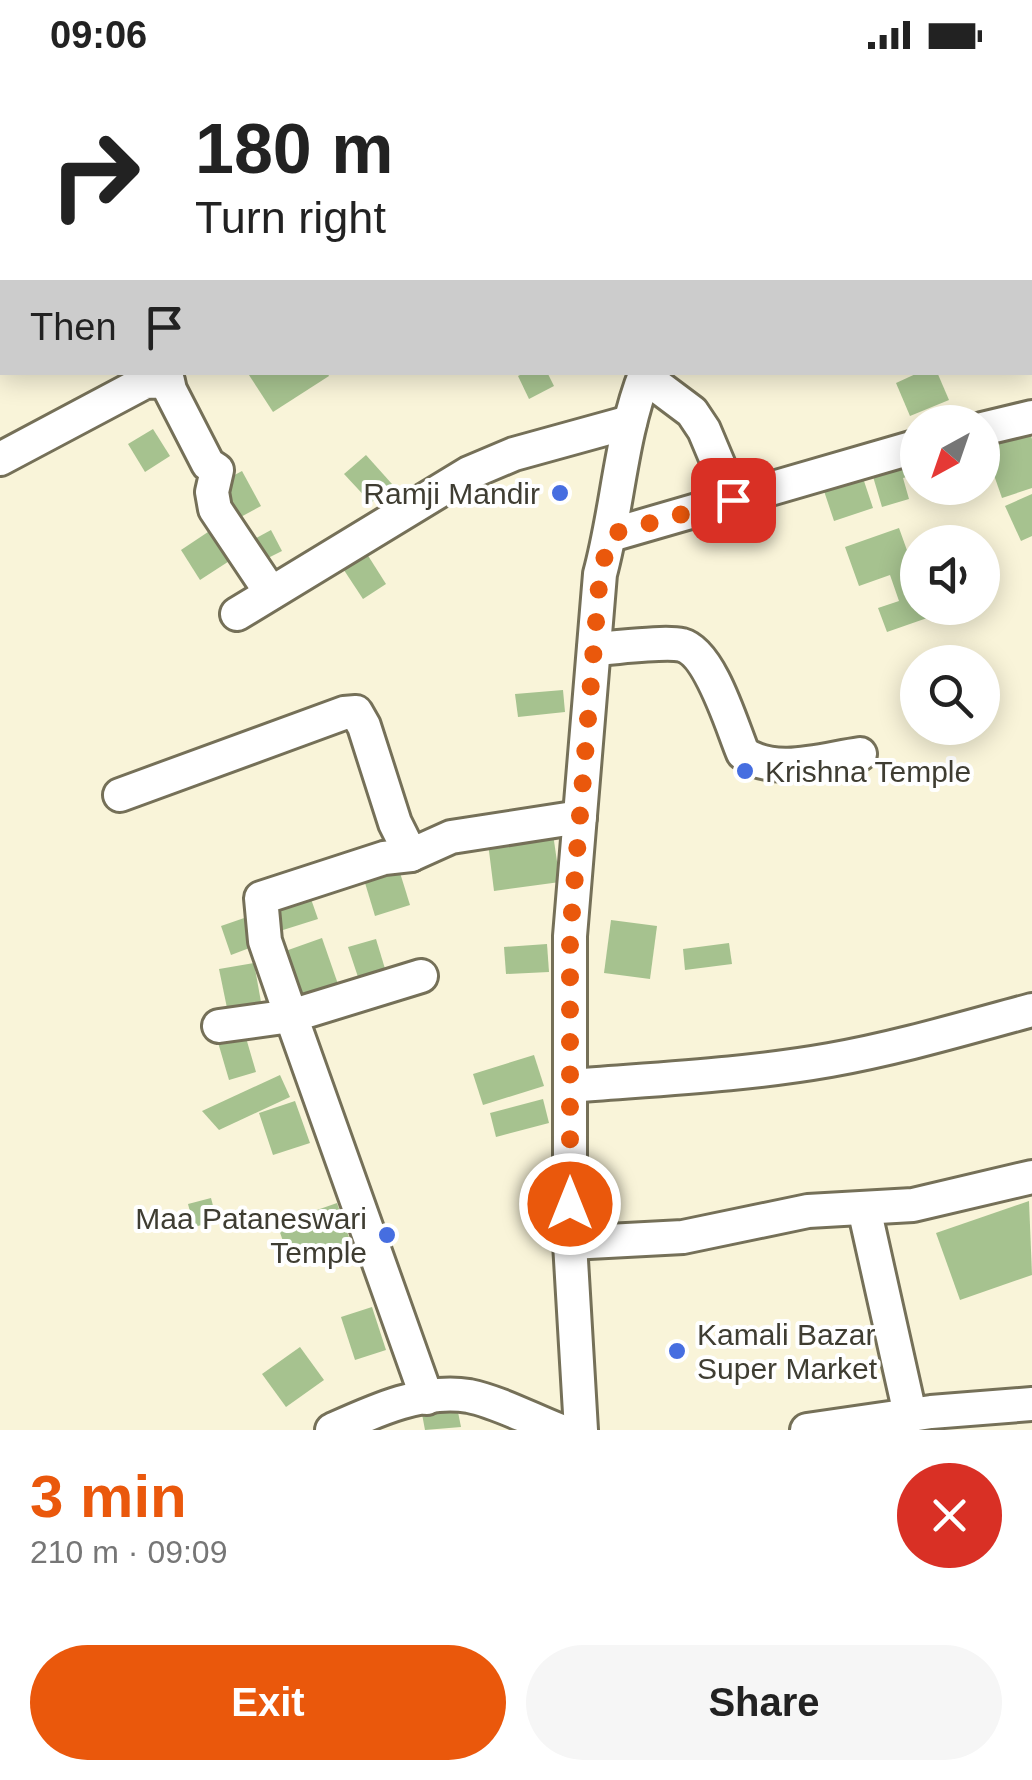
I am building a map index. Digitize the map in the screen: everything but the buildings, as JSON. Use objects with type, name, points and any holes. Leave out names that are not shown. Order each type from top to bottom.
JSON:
[{"type":"street","points":[[581,1430],[570,1243],[570,936],[600,574],[611,534],[630,422],[645,375]]},
{"type":"street","points":[[646,375],[692,412],[704,430],[733,500]]},
{"type":"street","points":[[0,460],[145,382],[168,381],[208,464],[216,470],[212,492],[216,509],[271,593]]},
{"type":"street","points":[[1000,425],[1032,417]]},
{"type":"street","points":[[237,614],[469,473],[514,454],[630,422]]},
{"type":"street","points":[[611,534],[900,451]]},
{"type":"street","points":[[594,650],[681,645],[695,652],[706,665],[744,754],[754,761],[770,766],[860,754]]},
{"type":"street","points":[[120,796],[344,713],[356,712],[395,823],[411,855]]},
{"type":"street","points":[[426,1398],[264,941],[262,898],[384,858],[411,855],[452,838],[580,816]]},
{"type":"street","points":[[219,1026],[291,1016],[420,976]]},
{"type":"street","points":[[570,1086],[828,1061],[1032,1010]]},
{"type":"street","points":[[570,1243],[683,1236],[808,1211],[913,1205],[1032,1177]]},
{"type":"street","points":[[864,1208],[910,1414]]},
{"type":"street","points":[[332,1430],[392,1406],[426,1398],[468,1396],[558,1430]]},
{"type":"street","points":[[826,1428],[910,1414],[1032,1404]]},
{"type":"place","name":"Ramji Mandir","points":[[560,493]]},
{"type":"place","name":"Krishna Temple","points":[[745,771]]},
{"type":"place","name":"Maa Pataneswari Temple","points":[[387,1235]]},
{"type":"place","name":"Kamali Bazar Super Market","points":[[677,1351]]},
{"type":"route","points":[[570,1204],[570,936],[600,574],[611,534],[733,500]]}]
